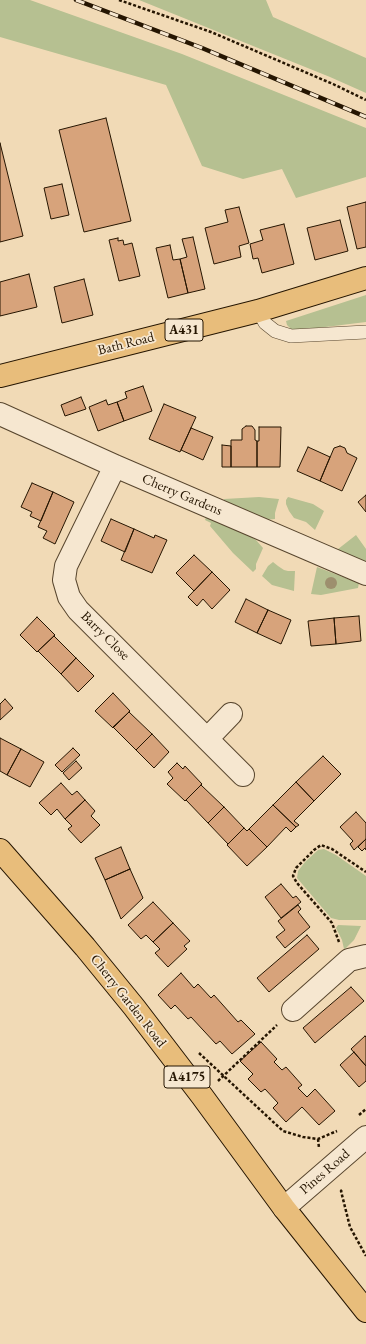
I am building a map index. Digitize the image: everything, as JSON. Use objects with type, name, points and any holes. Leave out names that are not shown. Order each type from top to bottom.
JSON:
[{"type":"main road","name":"Bath Road","points":[[0,376],[258,311],[366,278]]},
{"type":"main road","name":"Cherry Garden Road","points":[[0,850],[85,947],[202,1096],[284,1208],[366,1312]]},
{"type":"street","name":"Cherry Gardens","points":[[0,414],[115,466],[366,574]]},
{"type":"street","name":"Barry Close","points":[[115,466],[66,566],[64,580],[69,597],[78,610],[243,775]]},
{"type":"street","points":[[207,739],[231,714]]},
{"type":"street","points":[[293,1010],[358,958]]},
{"type":"street","name":"Pines Road","points":[[284,1208],[366,1137]]},
{"type":"lane","points":[[258,311],[265,322],[275,332],[291,336],[366,332]]},
{"type":"path","points":[[119,0],[211,32],[333,84],[366,100]]},
{"type":"path","points":[[358,958],[342,949],[332,923],[297,883],[294,876],[296,868],[321,845],[332,849],[366,872]]},
{"type":"path","points":[[202,1096],[293,1010]]},
{"type":"path","points":[[196,1050],[283,1131],[318,1139],[339,1129]]},
{"type":"path","points":[[357,1117],[366,1109]]},
{"type":"path","points":[[346,1185],[341,1191],[350,1227],[366,1256]]},
{"type":"green space","points":[[0,0],[30,0],[182,54],[366,128],[366,177],[296,198],[282,169],[243,179],[202,166],[166,85],[0,37]]},
{"type":"green space","points":[[139,0],[266,0],[273,17],[366,58],[366,93],[330,77]]},
{"type":"green space","points":[[366,295],[366,322],[293,331],[287,325],[286,321]]},
{"type":"green space","points":[[259,497],[279,499],[275,519],[265,520],[222,505],[224,499]]},
{"type":"green space","points":[[288,497],[313,504],[324,511],[315,530],[306,522],[294,518],[286,504]]},
{"type":"green space","points":[[206,517],[248,535],[256,540],[263,548],[256,564],[256,569],[253,572],[233,553],[210,526],[211,523],[205,520]]},
{"type":"green space","points":[[356,535],[366,549],[366,561],[361,565],[333,553]]},
{"type":"green space","points":[[273,562],[284,570],[295,571],[294,591],[272,585],[262,576],[268,566]]},
{"type":"green space","points":[[317,567],[359,583],[358,588],[321,595],[311,594]]},
{"type":"green space","points":[[324,849],[336,855],[366,876],[366,920],[339,920],[331,918],[297,878],[298,871],[305,862],[318,850]]},
{"type":"green space","points":[[338,925],[361,926],[354,940],[344,949],[342,940],[336,928]]},
{"type":"building","points":[[106,118],[131,221],[84,232],[59,130]]},
{"type":"building","points":[[0,143],[23,236],[0,242]]},
{"type":"building","points":[[62,184],[69,215],[51,219],[44,188]]},
{"type":"building","points":[[366,202],[366,247],[357,249],[347,207]]},
{"type":"building","points":[[239,207],[249,243],[239,246],[241,257],[214,264],[205,228],[228,222],[225,210]]},
{"type":"building","points":[[340,220],[348,251],[315,260],[307,228]]},
{"type":"building","points":[[284,224],[294,264],[262,273],[258,258],[253,259],[250,244],[263,240],[260,230]]},
{"type":"building","points":[[193,237],[205,289],[188,293],[180,259],[187,257],[182,239]]},
{"type":"building","points":[[118,238],[118,241],[123,240],[124,245],[132,243],[140,276],[119,281],[109,240]]},
{"type":"building","points":[[170,245],[173,260],[180,259],[188,293],[168,298],[156,248]]},
{"type":"building","points":[[29,274],[37,307],[0,316],[0,282]]},
{"type":"building","points":[[84,279],[93,315],[62,323],[54,287]]},
{"type":"building","points":[[143,386],[152,411],[124,421],[117,402],[127,398],[125,392]]},
{"type":"building","points":[[81,397],[86,409],[65,416],[61,405]]},
{"type":"building","points":[[106,400],[108,405],[117,402],[124,421],[98,431],[89,407]]},
{"type":"building","points":[[164,404],[196,417],[180,452],[149,439]]},
{"type":"building","points":[[246,426],[252,426],[255,430],[255,440],[257,441],[257,467],[231,467],[231,440],[242,440],[242,429]]},
{"type":"building","points":[[259,427],[281,427],[280,467],[257,467],[257,441],[259,441]]},
{"type":"building","points":[[191,428],[213,437],[203,460],[181,450]]},
{"type":"building","points":[[222,445],[231,446],[231,467],[222,467]]},
{"type":"building","points":[[340,446],[345,448],[347,453],[357,458],[342,491],[320,481],[334,448]]},
{"type":"building","points":[[308,447],[330,457],[320,481],[297,471]]},
{"type":"building","points":[[32,483],[53,492],[41,521],[30,516],[32,512],[21,507]]},
{"type":"building","points":[[53,492],[74,502],[55,544],[43,538],[47,531],[38,527]]},
{"type":"building","points":[[366,495],[366,512],[358,502]]},
{"type":"building","points":[[111,519],[134,529],[125,552],[101,541]]},
{"type":"building","points":[[134,529],[154,538],[155,535],[167,540],[152,573],[121,560]]},
{"type":"building","points":[[194,555],[212,572],[194,591],[176,573]]},
{"type":"building","points":[[212,572],[230,590],[212,609],[203,599],[197,606],[188,597]]},
{"type":"building","points":[[246,599],[268,610],[257,633],[235,622]]},
{"type":"building","points":[[268,610],[291,620],[281,644],[257,633]]},
{"type":"building","points":[[359,616],[361,641],[336,644],[334,618]]},
{"type":"building","points":[[37,617],[55,635],[37,652],[20,635]]},
{"type":"building","points":[[334,618],[336,644],[311,646],[308,621]]},
{"type":"building","points":[[54,636],[76,658],[61,674],[38,651]]},
{"type":"building","points":[[76,658],[94,676],[78,692],[61,674]]},
{"type":"building","points":[[113,693],[130,711],[113,728],[95,711]]},
{"type":"building","points":[[5,699],[13,708],[0,720],[0,704]]},
{"type":"building","points":[[129,712],[152,734],[136,750],[113,727]]},
{"type":"building","points":[[152,734],[169,752],[154,768],[136,750]]},
{"type":"building","points":[[0,738],[21,749],[7,775],[0,771]]},
{"type":"building","points":[[73,748],[80,755],[62,772],[55,765]]},
{"type":"building","points":[[21,749],[44,762],[30,787],[7,775]]},
{"type":"building","points":[[323,756],[341,774],[314,801],[296,782]]},
{"type":"building","points":[[76,761],[82,768],[69,780],[63,773]]},
{"type":"building","points":[[177,763],[183,769],[185,766],[202,784],[185,801],[167,784],[173,778],[168,772]]},
{"type":"building","points":[[296,782],[314,801],[294,821],[299,825],[296,827],[273,805]]},
{"type":"building","points":[[61,783],[72,795],[77,791],[85,800],[65,819],[57,809],[51,815],[39,803]]},
{"type":"building","points":[[201,785],[224,807],[208,823],[186,800]]},
{"type":"building","points":[[85,800],[95,811],[91,816],[100,825],[81,843],[68,829],[72,826],[65,819]]},
{"type":"building","points":[[273,805],[296,827],[291,832],[286,827],[267,847],[249,829]]},
{"type":"building","points":[[224,807],[244,828],[228,844],[208,823]]},
{"type":"building","points":[[356,812],[366,823],[366,839],[354,850],[350,844],[353,841],[340,827]]},
{"type":"building","points":[[244,828],[247,831],[249,829],[267,847],[247,866],[227,845]]},
{"type":"building","points":[[366,839],[366,850],[365,848],[362,851],[358,847]]},
{"type":"building","points":[[121,847],[130,869],[105,880],[95,858]]},
{"type":"building","points":[[130,869],[143,898],[121,919],[105,880]]},
{"type":"building","points":[[281,884],[293,898],[296,896],[301,902],[281,918],[265,897]]},
{"type":"building","points":[[153,902],[173,923],[153,942],[146,935],[141,939],[128,925]]},
{"type":"building","points":[[298,905],[301,909],[298,912],[310,927],[285,948],[276,937],[285,930],[278,921]]},
{"type":"building","points":[[173,923],[190,941],[184,946],[187,949],[168,967],[155,953],[160,949],[153,942]]},
{"type":"building","points":[[307,935],[319,949],[269,992],[257,978]]},
{"type":"building","points":[[181,973],[194,988],[198,984],[211,998],[214,995],[238,1022],[241,1020],[255,1034],[232,1054],[220,1041],[216,1044],[191,1017],[188,1019],[175,1005],[171,1009],[158,995]]},
{"type":"building","points":[[351,987],[364,1001],[315,1043],[303,1028]]},
{"type":"building","points":[[365,1036],[366,1037],[366,1066],[351,1049]]},
{"type":"building","points":[[261,1042],[277,1059],[274,1062],[282,1070],[286,1067],[302,1085],[298,1088],[307,1097],[315,1089],[335,1111],[319,1125],[302,1107],[286,1122],[273,1108],[278,1103],[265,1089],[261,1092],[248,1079],[253,1074],[240,1061]]},
{"type":"building","points":[[354,1052],[366,1066],[366,1081],[359,1087],[340,1065]]},
{"type":"railway","points":[[76,0],[202,48],[366,117]]}]
